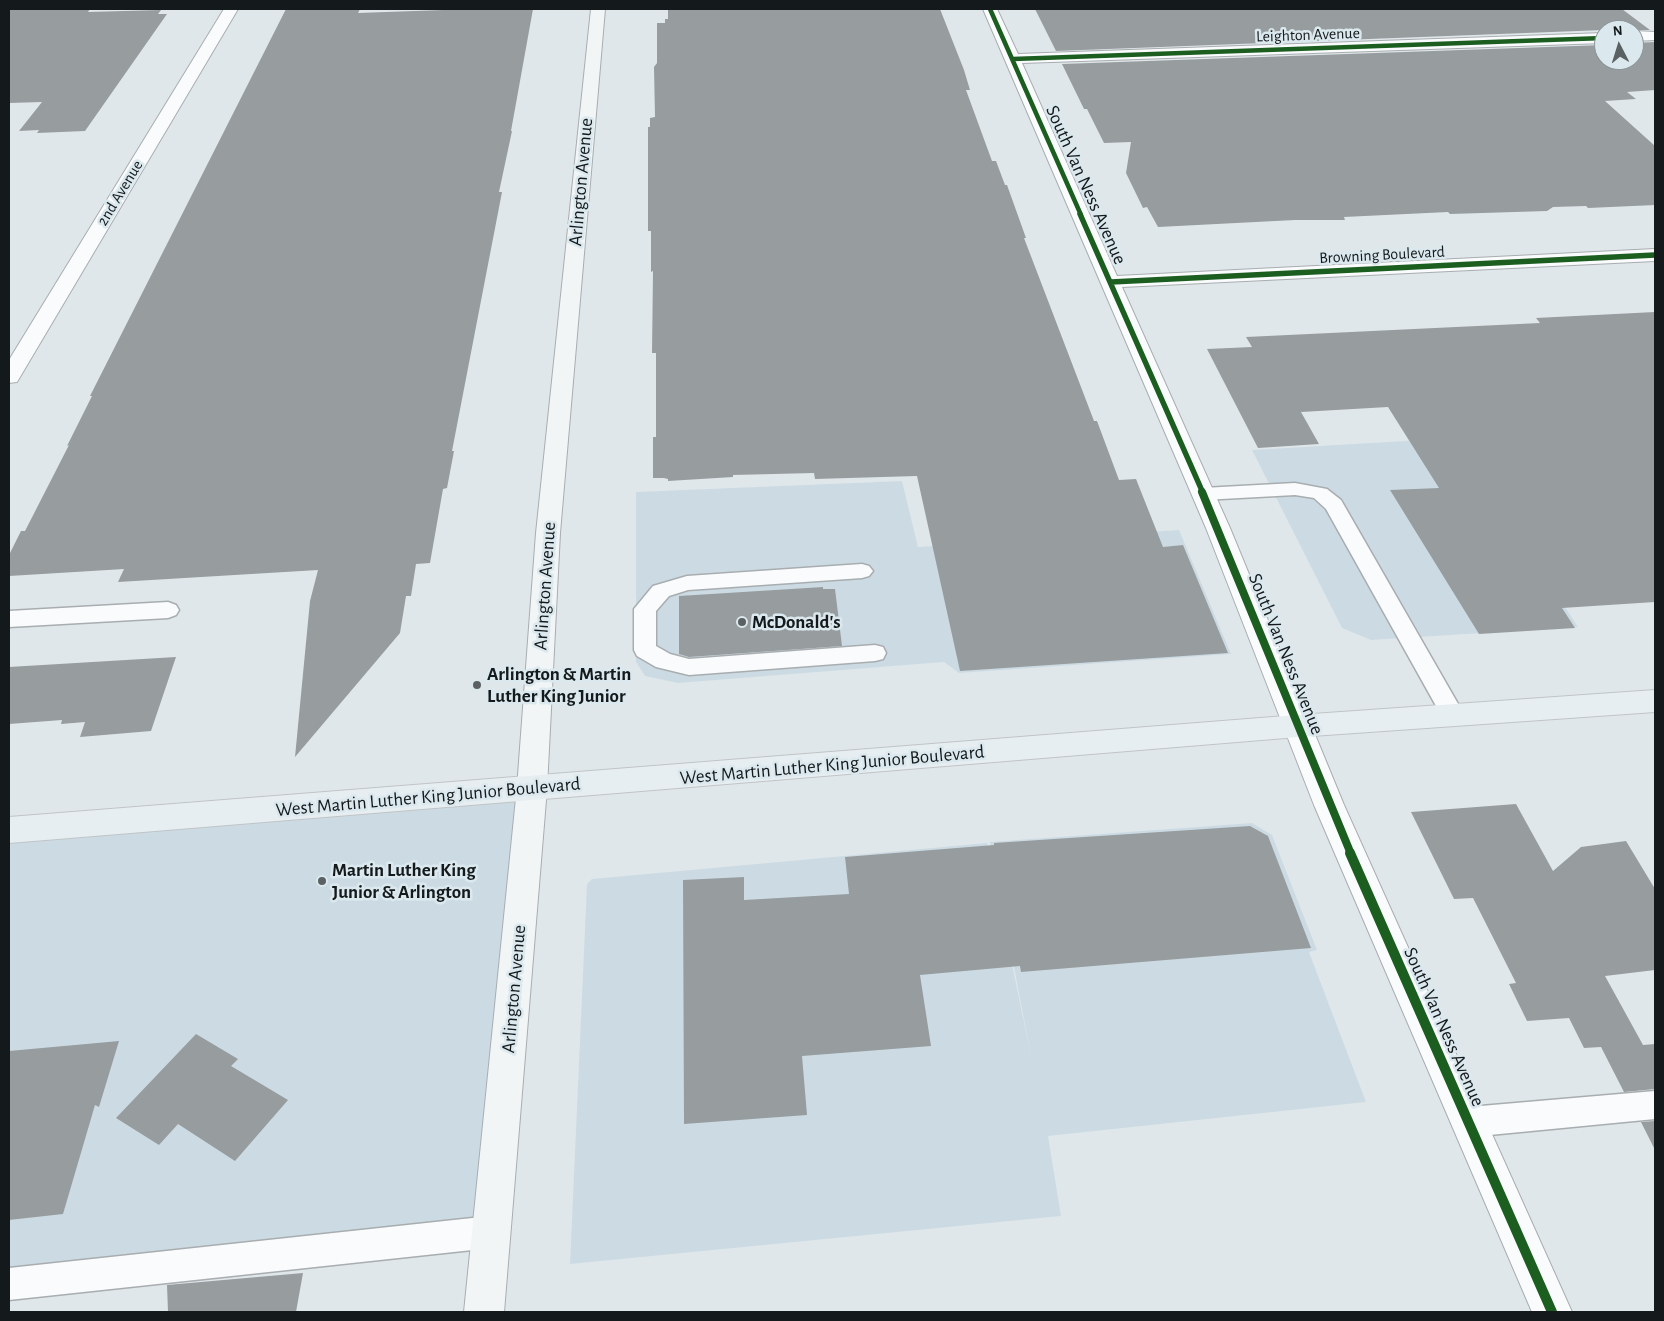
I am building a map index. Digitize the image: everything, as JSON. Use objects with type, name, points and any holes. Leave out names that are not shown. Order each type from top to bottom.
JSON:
[{"type":"main road","name":"Arlington Avenue","points":[[484,1312],[532,788],[548,533],[598,9]]},
{"type":"main road","name":"West Martin Luther King Junior Boulevard","points":[[9,830],[1298,726],[1655,701]]},
{"type":"street","name":"2nd Avenue","points":[[9,377],[231,9]]},
{"type":"street","name":"South Van Ness Avenue","points":[[990,9],[1203,494],[1329,805],[1552,1312]]},
{"type":"street","name":"Leighton Avenue","points":[[1013,60],[1594,38]]},
{"type":"street","name":"Browning Boulevard","points":[[1111,282],[1655,255]]},
{"type":"lane","points":[[1203,494],[1295,489],[1320,493],[1334,505],[1453,716]]},
{"type":"lane","points":[[862,571],[687,583],[661,591],[645,609],[645,650],[664,662],[689,667],[875,653]]},
{"type":"lane","points":[[9,619],[168,610]]},
{"type":"lane","points":[[1469,1122],[1655,1105]]},
{"type":"lane","points":[[9,1284],[491,1232]]},
{"type":"shaded area","points":[[1455,438],[1578,627],[1371,640],[1342,628],[1252,450]]},
{"type":"shaded area","points":[[902,481],[918,547],[1179,530],[1231,654],[959,673],[944,662],[678,683],[645,676],[636,662],[636,492]]},
{"type":"shaded area","points":[[532,788],[491,1232],[9,1284],[9,830]]},
{"type":"shaded area","points":[[1252,823],[1272,835],[1317,950],[1309,952],[1366,1102],[1048,1136],[1061,1216],[570,1264],[587,884],[592,879],[987,843],[1032,1061],[990,842]]},
{"type":"building","points":[[9,9],[90,9],[88,12],[161,10],[158,14],[167,14],[85,131],[37,133],[39,130],[19,131],[42,102],[9,103]]},
{"type":"building","points":[[286,9],[360,9],[358,13],[444,9],[533,9],[512,131],[499,192],[502,192],[452,451],[454,451],[447,488],[443,489],[430,563],[416,564],[411,596],[406,596],[400,633],[295,757],[310,601],[318,570],[118,582],[124,569],[9,576],[9,555],[21,531],[25,531],[69,445],[67,446],[92,396],[90,396]]},
{"type":"building","points":[[668,9],[940,9],[964,70],[970,90],[966,90],[992,161],[996,161],[1005,185],[1007,185],[1026,238],[1024,238],[1094,421],[1097,421],[1119,480],[1136,479],[1163,547],[1183,545],[1228,653],[960,671],[917,476],[815,479],[814,473],[733,475],[733,477],[668,481],[668,479],[664,478],[653,478],[653,437],[656,437],[656,353],[652,353],[653,271],[651,272],[651,231],[648,231],[648,127],[650,127],[650,118],[655,117],[654,67],[657,63],[657,23],[665,23],[665,19],[668,19]]},
{"type":"building","points":[[1035,9],[1622,9],[1637,20],[1594,20],[1594,30],[1056,51]]},
{"type":"building","points":[[1655,42],[1655,90],[1627,92],[1636,99],[1605,101],[1655,146],[1655,205],[1588,208],[1586,206],[1553,207],[1547,211],[1450,214],[1448,212],[1344,217],[1345,220],[1295,220],[1158,227],[1147,207],[1143,208],[1126,173],[1131,142],[1104,143],[1087,109],[1084,109],[1062,64],[1594,45],[1594,70],[1644,70],[1644,43]]},
{"type":"building","points":[[1655,312],[1655,602],[1562,608],[1575,628],[1479,634],[1390,490],[1439,488],[1388,407],[1301,412],[1319,444],[1258,448],[1207,349],[1252,347],[1246,337],[1540,323],[1536,318]]},
{"type":"building","points":[[823,587],[823,589],[835,589],[842,646],[689,657],[679,654],[679,596]]},
{"type":"building","points":[[176,657],[151,731],[80,737],[85,722],[61,724],[62,720],[9,724],[9,667]]},
{"type":"building","points":[[1516,804],[1553,871],[1581,847],[1626,841],[1655,889],[1655,970],[1605,976],[1643,1045],[1655,1044],[1655,1089],[1624,1092],[1601,1047],[1584,1048],[1569,1018],[1527,1021],[1509,984],[1516,983],[1473,898],[1454,899],[1411,812]]},
{"type":"building","points":[[1250,826],[1268,836],[1311,948],[1021,972],[1020,966],[920,975],[931,1046],[802,1056],[807,1115],[684,1124],[683,880],[744,877],[744,900],[849,894],[845,857],[994,845],[994,843]]},
{"type":"building","points":[[196,1034],[238,1059],[231,1066],[288,1100],[235,1161],[178,1124],[159,1145],[116,1118]]},
{"type":"building","points":[[119,1041],[99,1107],[95,1105],[63,1214],[9,1220],[9,1051]]},
{"type":"building","points":[[1655,1121],[1655,1150],[1641,1122]]},
{"type":"building","points":[[303,1273],[296,1312],[168,1312],[167,1285]]},
{"type":"cycle path","points":[[990,9],[1218,528],[1329,805],[1552,1312]]},
{"type":"cycle path","points":[[1013,59],[1594,38]]},
{"type":"cycle path","points":[[1111,282],[1655,255]]},
{"type":"place","name":"McDonald's","points":[[742,622]]},
{"type":"place","name":"Arlington & Martin Luther King Junior","points":[[477,685]]},
{"type":"place","name":"Martin Luther King Junior & Arlington","points":[[322,881]]}]
